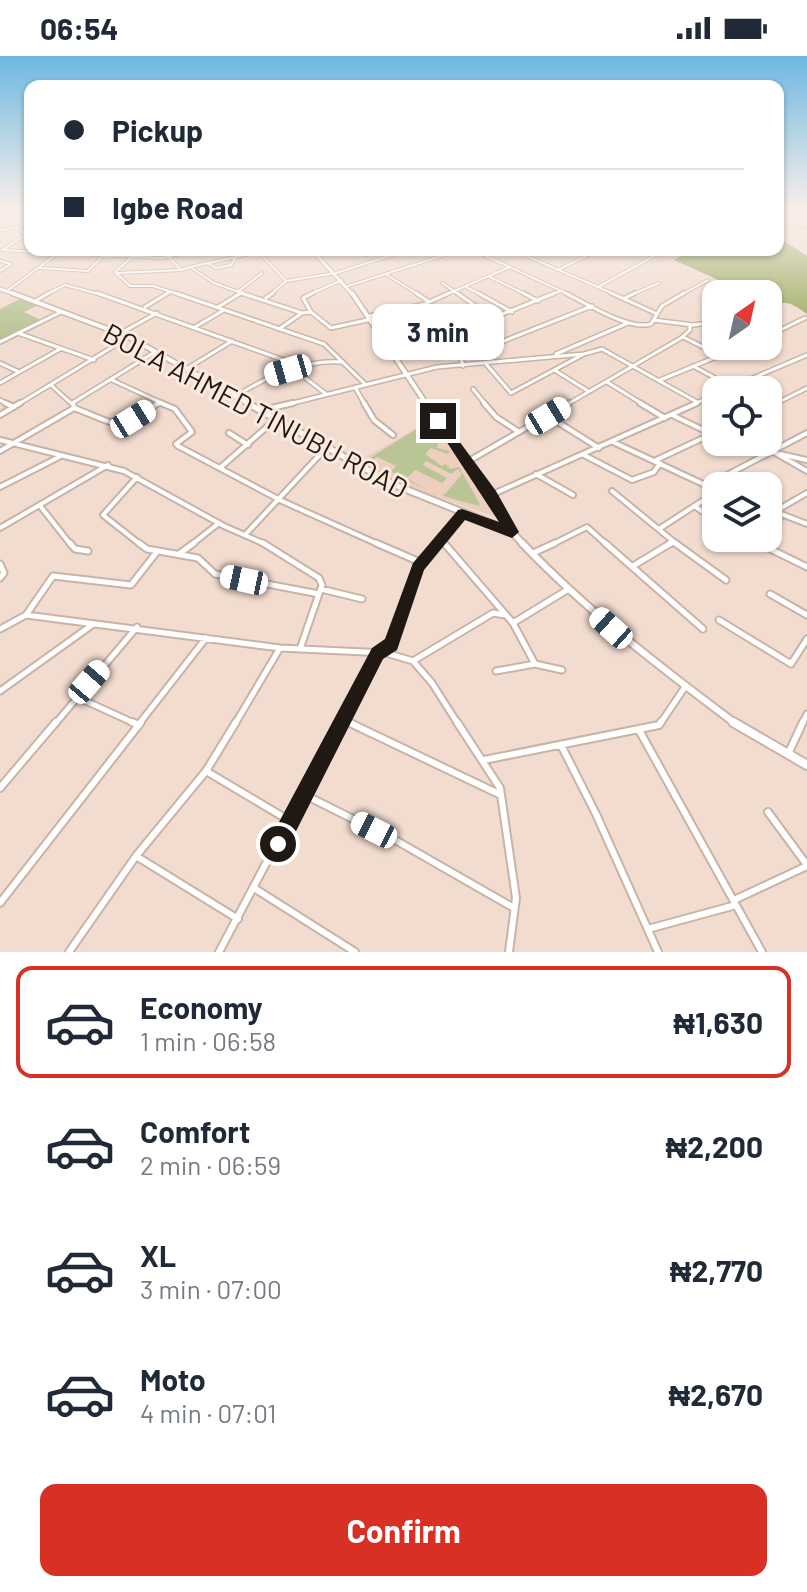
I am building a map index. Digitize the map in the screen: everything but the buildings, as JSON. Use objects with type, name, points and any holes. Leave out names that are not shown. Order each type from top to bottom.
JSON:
[{"type":"main road","points":[[318,256],[348,286],[371,318],[405,373],[491,495],[512,532],[531,554],[629,644],[685,687],[746,731],[807,765]]},
{"type":"main road","name":"BOLA AHMED TINUBU ROAD","points":[[3,291],[37,300],[121,333],[419,497],[512,532]]},
{"type":"street","points":[[1,251],[24,252]]},
{"type":"street","points":[[3,291],[55,256]]},
{"type":"street","points":[[39,268],[88,271],[104,256]]},
{"type":"street","points":[[118,256],[176,256]]},
{"type":"street","points":[[116,273],[181,270],[233,256]]},
{"type":"street","points":[[207,263],[216,268],[231,265],[236,256]]},
{"type":"street","points":[[263,256],[286,281]]},
{"type":"street","points":[[286,281],[336,273],[389,256]]},
{"type":"street","points":[[348,286],[441,256]]},
{"type":"street","points":[[486,256],[628,323],[645,326],[675,297],[702,283]]},
{"type":"street","points":[[526,256],[655,313]]},
{"type":"street","points":[[558,270],[586,256]]},
{"type":"street","points":[[598,287],[654,256]]},
{"type":"street","points":[[116,273],[132,257]]},
{"type":"street","points":[[170,258],[181,270]]},
{"type":"street","points":[[0,261],[11,264],[0,271]]},
{"type":"street","points":[[190,267],[205,280],[302,313],[311,312]]},
{"type":"street","points":[[342,280],[303,298],[311,312],[332,328],[429,302],[510,267]]},
{"type":"street","points":[[160,271],[165,280]]},
{"type":"street","points":[[116,273],[130,286],[153,286],[324,344],[341,357],[364,384]]},
{"type":"street","points":[[218,307],[262,273]]},
{"type":"street","points":[[385,274],[429,302]]},
{"type":"street","points":[[490,277],[539,301]]},
{"type":"street","points":[[265,299],[284,286],[286,281]]},
{"type":"street","points":[[442,283],[494,319]]},
{"type":"street","points":[[623,299],[659,283]]},
{"type":"street","points":[[37,300],[70,284],[157,313],[295,367],[326,394]]},
{"type":"street","points":[[466,287],[512,312]]},
{"type":"street","points":[[392,352],[445,337],[561,291]]},
{"type":"street","points":[[143,308],[170,292]]},
{"type":"street","points":[[463,366],[461,358],[592,306]]},
{"type":"street","points":[[195,328],[224,310]]},
{"type":"street","points":[[0,342],[63,311]]},
{"type":"street","points":[[121,333],[157,313]]},
{"type":"street","points":[[279,329],[302,313]]},
{"type":"street","points":[[782,329],[805,318]]},
{"type":"street","points":[[653,320],[702,324]]},
{"type":"street","points":[[551,356],[628,323]]},
{"type":"street","points":[[467,462],[683,337],[690,330],[690,325]]},
{"type":"street","points":[[18,333],[94,360]]},
{"type":"street","points":[[0,415],[129,337]]},
{"type":"street","points":[[683,337],[702,346]]},
{"type":"street","points":[[188,368],[232,341]]},
{"type":"street","points":[[0,383],[60,349]]},
{"type":"street","points":[[263,410],[405,373],[584,354],[602,349],[697,402]]},
{"type":"street","points":[[0,451],[157,351]]},
{"type":"street","points":[[486,364],[510,393],[584,354]]},
{"type":"street","points":[[758,376],[807,355]]},
{"type":"street","points":[[660,380],[707,360]]},
{"type":"street","points":[[236,396],[270,375],[295,367],[343,362]]},
{"type":"street","points":[[0,363],[19,372]]},
{"type":"street","points":[[693,366],[712,376]]},
{"type":"street","points":[[556,371],[588,391]]},
{"type":"street","points":[[112,380],[175,409],[192,432],[177,445],[279,499],[422,563]]},
{"type":"street","points":[[607,382],[665,418]]},
{"type":"street","points":[[52,386],[74,405],[99,420],[120,425],[160,401]]},
{"type":"street","points":[[355,387],[374,420],[393,435]]},
{"type":"street","points":[[782,400],[807,388]]},
{"type":"street","points":[[473,389],[496,417],[519,432]]},
{"type":"street","points":[[0,400],[14,407]]},
{"type":"street","points":[[491,495],[702,400]]},
{"type":"street","points":[[672,415],[702,428]]},
{"type":"street","points":[[548,416],[599,448]]},
{"type":"street","points":[[221,467],[276,419]]},
{"type":"street","points":[[229,433],[248,445]]},
{"type":"street","points":[[782,448],[807,433]]},
{"type":"street","points":[[0,440],[108,465],[137,477],[219,523],[266,544],[319,578],[322,581],[320,592],[300,649]]},
{"type":"street","points":[[654,461],[702,440]]},
{"type":"street","points":[[613,442],[702,482]]},
{"type":"street","points":[[245,535],[327,447]]},
{"type":"street","points":[[782,454],[807,460]]},
{"type":"street","points":[[584,455],[632,480],[654,472],[660,463]]},
{"type":"street","points":[[0,487],[61,456]]},
{"type":"street","points":[[733,472],[763,456]]},
{"type":"street","points":[[782,456],[807,471]]},
{"type":"street","points":[[0,528],[41,507],[108,465]]},
{"type":"street","points":[[536,474],[573,495]]},
{"type":"street","points":[[137,477],[103,515],[137,543],[157,552],[198,558]]},
{"type":"street","points":[[612,491],[726,580]]},
{"type":"street","points":[[782,505],[807,493]]},
{"type":"street","points":[[659,529],[702,502]]},
{"type":"street","points":[[41,507],[75,549],[88,551]]},
{"type":"street","points":[[696,507],[702,511]]},
{"type":"street","points":[[219,952],[379,653],[391,644],[422,563],[462,514]]},
{"type":"street","points":[[782,514],[807,524]]},
{"type":"street","points":[[176,555],[194,545],[219,523]]},
{"type":"street","points":[[531,554],[587,527],[703,629]]},
{"type":"street","points":[[442,540],[468,566],[513,623],[535,664]]},
{"type":"street","points":[[633,566],[673,541]]},
{"type":"street","points":[[194,545],[198,558],[215,574],[362,599]]},
{"type":"street","points":[[0,629],[26,615],[53,576],[131,585],[157,552]]},
{"type":"street","points":[[777,552],[807,567]]},
{"type":"street","points":[[0,564],[4,573],[0,578]]},
{"type":"street","points":[[513,623],[567,590]]},
{"type":"street","points":[[770,594],[807,615]]},
{"type":"street","points":[[493,613],[496,604]]},
{"type":"street","points":[[413,661],[493,613],[505,615]]},
{"type":"street","points":[[26,615],[137,627],[280,648],[379,653],[413,661],[432,683],[502,795],[514,870],[509,952]]},
{"type":"street","points":[[719,620],[791,664],[807,639]]},
{"type":"street","points":[[0,691],[92,624]]},
{"type":"street","points":[[0,788],[137,627]]},
{"type":"street","points":[[0,903],[206,638]]},
{"type":"street","points":[[391,644],[398,656]]},
{"type":"street","points":[[69,952],[136,856],[206,771],[280,648]]},
{"type":"street","points":[[496,671],[535,664],[562,670]]},
{"type":"street","points":[[482,760],[659,725],[685,687]]},
{"type":"street","points":[[77,697],[139,725]]},
{"type":"street","points":[[787,754],[807,714]]},
{"type":"street","points":[[345,720],[502,795]]},
{"type":"street","points":[[639,730],[762,952]]},
{"type":"street","points":[[561,745],[658,952]]},
{"type":"street","points":[[206,771],[290,822]]},
{"type":"street","points":[[305,795],[397,841],[514,908]]},
{"type":"street","points":[[648,929],[735,902],[807,866],[768,812]]},
{"type":"street","points":[[136,856],[238,919]]},
{"type":"street","points":[[254,888],[355,952]]},
{"type":"shaded area","points":[[429,421],[500,518],[410,488],[360,460]]},
{"type":"green space","points":[[784,251],[799,251],[807,256],[807,314],[797,307],[782,303],[782,280],[718,280],[674,260],[681,256],[784,256]]},
{"type":"green space","points":[[20,299],[38,305],[24,312],[41,320],[0,340],[0,309]]},
{"type":"green space","points":[[428,422],[433,428],[430,430],[444,442],[438,443],[437,448],[450,451],[447,454],[431,448],[425,454],[442,466],[446,464],[450,469],[459,467],[479,506],[443,496],[462,474],[458,469],[451,474],[426,461],[423,465],[447,478],[442,483],[415,470],[407,478],[427,490],[391,472],[396,466],[377,457],[370,462],[368,459]]},
{"type":"route","points":[[278,844],[345,720],[377,653],[391,644],[418,567],[462,514],[512,532],[491,495],[438,421]]}]
